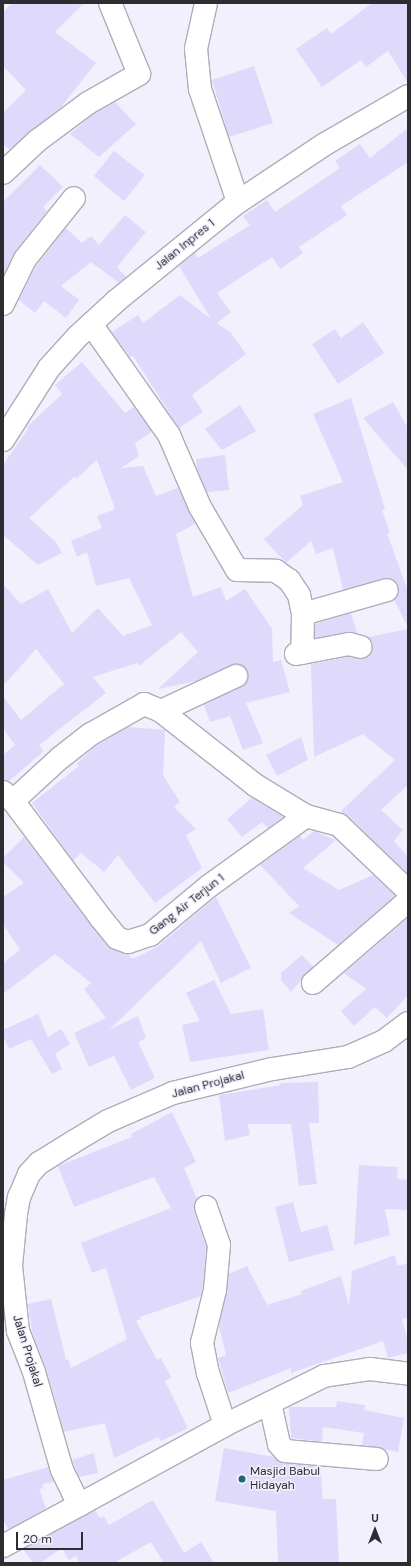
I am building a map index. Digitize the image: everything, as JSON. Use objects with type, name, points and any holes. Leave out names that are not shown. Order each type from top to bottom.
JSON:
[{"type":"street","points":[[3,172],[22,154],[88,103],[139,74],[110,3]]},
{"type":"street","points":[[206,3],[196,49],[200,89],[238,202]]},
{"type":"street","name":"Jalan Inpres 1","points":[[5,430],[49,368],[91,324],[238,202],[325,144],[408,96]]},
{"type":"street","points":[[3,304],[25,259],[74,198]]},
{"type":"street","points":[[91,324],[169,434],[200,507],[230,561],[237,570],[276,571],[289,580],[299,595],[303,614],[299,654],[349,644],[361,647]]},
{"type":"street","points":[[303,614],[387,590]]},
{"type":"street","points":[[161,711],[236,676]]},
{"type":"street","points":[[8,797],[112,720],[144,704],[161,711],[255,785],[306,816],[339,825],[408,891]]},
{"type":"street","name":"Gang Air Terjun 1","points":[[8,797],[117,938],[128,942],[150,935],[209,886],[306,816]]},
{"type":"street","points":[[313,983],[408,901]]},
{"type":"street","name":"Jalan Projakal","points":[[79,1505],[62,1470],[15,1314],[11,1278],[11,1244],[20,1197],[30,1174],[40,1163],[108,1121],[174,1093],[272,1069],[348,1057],[384,1041],[408,1023]]},
{"type":"street","points":[[206,1207],[219,1245],[215,1290],[202,1343],[208,1373],[225,1425]]},
{"type":"street","points":[[3,1546],[225,1425],[335,1373],[370,1369],[408,1374]]},
{"type":"street","points":[[270,1403],[279,1444],[284,1451],[377,1459]]},
{"type":"building","points":[[12,3],[84,3],[55,32],[96,63],[61,107],[10,149],[3,145],[3,113],[26,90],[3,66],[3,12]]},
{"type":"building","points":[[372,3],[408,3],[408,83],[388,51],[366,67],[361,60],[322,87],[296,49],[327,28],[331,34]]},
{"type":"building","points":[[254,66],[273,123],[229,137],[212,80]]},
{"type":"building","points":[[115,102],[136,124],[99,157],[70,134],[95,113]]},
{"type":"building","points":[[408,128],[408,162],[341,206],[347,215],[299,247],[303,253],[280,269],[272,257],[217,293],[231,312],[217,323],[231,333],[246,354],[192,395],[203,412],[179,428],[133,356],[130,357],[112,332],[138,315],[143,323],[180,295],[211,319],[179,266],[195,253],[198,258],[250,225],[243,216],[267,200],[275,212],[340,168],[335,161],[360,144],[370,158]]},
{"type":"building","points":[[114,151],[145,175],[124,201],[94,176]]},
{"type":"building","points":[[40,165],[63,187],[43,207],[47,211],[15,251],[3,276],[3,202]]},
{"type":"building","points":[[125,215],[146,232],[117,267],[126,277],[119,283],[91,262],[61,286],[79,300],[66,318],[44,301],[35,313],[19,300],[36,266],[66,228],[82,243],[91,236],[99,245]]},
{"type":"building","points":[[363,322],[384,353],[338,384],[312,344],[335,329],[341,338]]},
{"type":"building","points":[[82,362],[125,413],[134,407],[152,432],[135,443],[139,456],[121,468],[143,466],[156,496],[178,488],[195,524],[176,534],[193,597],[221,587],[226,601],[245,589],[272,629],[273,662],[281,660],[290,692],[246,703],[263,743],[243,750],[230,716],[210,722],[204,705],[246,683],[248,677],[243,666],[231,665],[196,681],[158,689],[198,652],[181,632],[139,666],[137,663],[93,677],[106,693],[39,745],[44,751],[9,781],[3,780],[3,755],[15,745],[3,728],[3,696],[21,720],[64,684],[36,649],[3,686],[3,584],[21,604],[48,589],[72,633],[98,608],[123,636],[152,625],[129,578],[96,586],[87,552],[77,557],[71,541],[102,528],[97,516],[115,509],[97,460],[76,479],[75,476],[29,518],[56,542],[62,553],[38,565],[3,535],[3,465],[28,429],[27,427],[62,394],[55,385]]},
{"type":"building","points":[[351,398],[385,509],[382,510],[390,533],[387,533],[408,591],[408,627],[394,600],[399,593],[395,581],[384,578],[343,590],[333,548],[316,554],[311,541],[286,563],[264,539],[303,505],[300,496],[343,482],[313,414]]},
{"type":"building","points":[[393,402],[408,428],[408,470],[363,418]]},
{"type":"building","points":[[240,405],[256,431],[222,450],[205,429]]},
{"type":"building","points":[[225,455],[229,490],[207,492],[197,469],[196,459]]},
{"type":"building","points":[[351,613],[357,633],[347,632],[315,638],[315,624]]},
{"type":"building","points":[[408,629],[408,785],[381,810],[403,830],[394,841],[408,857],[408,874],[348,816],[340,812],[395,760],[363,734],[314,757],[311,664],[349,657],[365,659],[373,650],[373,643],[368,637]]},
{"type":"building","points":[[128,727],[165,730],[163,775],[180,802],[174,807],[196,829],[186,835],[202,868],[155,903],[118,855],[104,872],[81,853],[73,861],[32,803],[79,766],[76,764],[96,746]]},
{"type":"building","points":[[301,737],[308,760],[277,776],[266,755]]},
{"type":"building","points":[[252,798],[283,817],[268,828],[262,822],[242,837],[227,819]]},
{"type":"building","points":[[314,831],[336,840],[303,868],[339,890],[373,875],[395,896],[338,945],[289,913],[299,906],[260,865],[300,836],[303,840]]},
{"type":"building","points":[[24,837],[107,946],[128,954],[133,959],[157,947],[216,897],[251,968],[221,983],[201,941],[109,1030],[138,1016],[146,1038],[138,1042],[155,1078],[131,1090],[114,1056],[89,1067],[74,1033],[106,1018],[84,989],[91,983],[55,954],[3,994],[3,963],[20,950],[3,924],[3,897],[24,883],[3,862],[3,858]]},
{"type":"building","points":[[408,918],[408,995],[387,1018],[375,1007],[354,1026],[341,1011],[366,989],[344,973]]},
{"type":"building","points":[[302,955],[313,967],[291,992],[281,980],[281,973]]},
{"type":"building","points":[[214,980],[231,1014],[263,1009],[269,1050],[190,1062],[182,1025],[200,1021],[186,993]]},
{"type":"building","points":[[38,1014],[48,1037],[61,1029],[70,1044],[55,1054],[62,1069],[52,1074],[31,1039],[9,1049],[3,1036],[3,1030]]},
{"type":"building","points":[[318,1082],[319,1123],[309,1123],[317,1184],[299,1186],[291,1124],[248,1124],[250,1135],[225,1141],[219,1095],[281,1085],[280,1083]]},
{"type":"building","points":[[172,1112],[196,1162],[184,1168],[197,1199],[194,1211],[206,1247],[203,1288],[201,1296],[140,1317],[141,1319],[136,1321],[157,1360],[161,1358],[171,1377],[165,1381],[188,1428],[161,1441],[158,1437],[114,1458],[105,1423],[64,1432],[46,1368],[32,1332],[28,1304],[51,1299],[66,1360],[68,1359],[71,1368],[127,1339],[106,1268],[92,1273],[81,1243],[171,1208],[154,1177],[74,1207],[58,1166],[132,1137],[131,1134]]},
{"type":"building","points":[[359,1165],[398,1167],[397,1179],[408,1180],[408,1210],[385,1209],[390,1235],[354,1245]]},
{"type":"building","points":[[293,1202],[301,1232],[327,1225],[334,1250],[289,1262],[275,1207]]},
{"type":"building","points":[[395,1255],[397,1266],[408,1263],[408,1318],[402,1319],[408,1341],[408,1353],[388,1358],[383,1341],[291,1373],[291,1368],[228,1393],[218,1358],[226,1355],[219,1327],[229,1274],[247,1266],[267,1305],[302,1294],[301,1291],[341,1276],[349,1306],[352,1271]]},
{"type":"building","points":[[337,1401],[365,1405],[364,1410],[404,1418],[398,1452],[362,1445],[364,1433],[323,1427],[322,1442],[291,1438],[289,1407],[336,1407]]},
{"type":"building","points":[[224,1448],[274,1457],[284,1463],[320,1467],[323,1499],[336,1499],[339,1563],[278,1563],[276,1511],[215,1501]]},
{"type":"building","points":[[94,1453],[98,1473],[79,1477],[72,1460]]},
{"type":"building","points":[[48,1467],[54,1482],[42,1484],[44,1488],[39,1489],[46,1508],[9,1529],[3,1521],[3,1480]]},
{"type":"building","points":[[153,1500],[184,1553],[201,1542],[214,1563],[164,1563],[151,1542],[114,1563],[80,1563],[76,1556],[69,1560],[62,1548],[40,1563],[33,1563],[23,1549],[95,1510],[100,1518],[104,1516],[109,1525]]},
{"type":"place","name":"Masjid Babul Hidayah","points":[[242,1479]]}]
